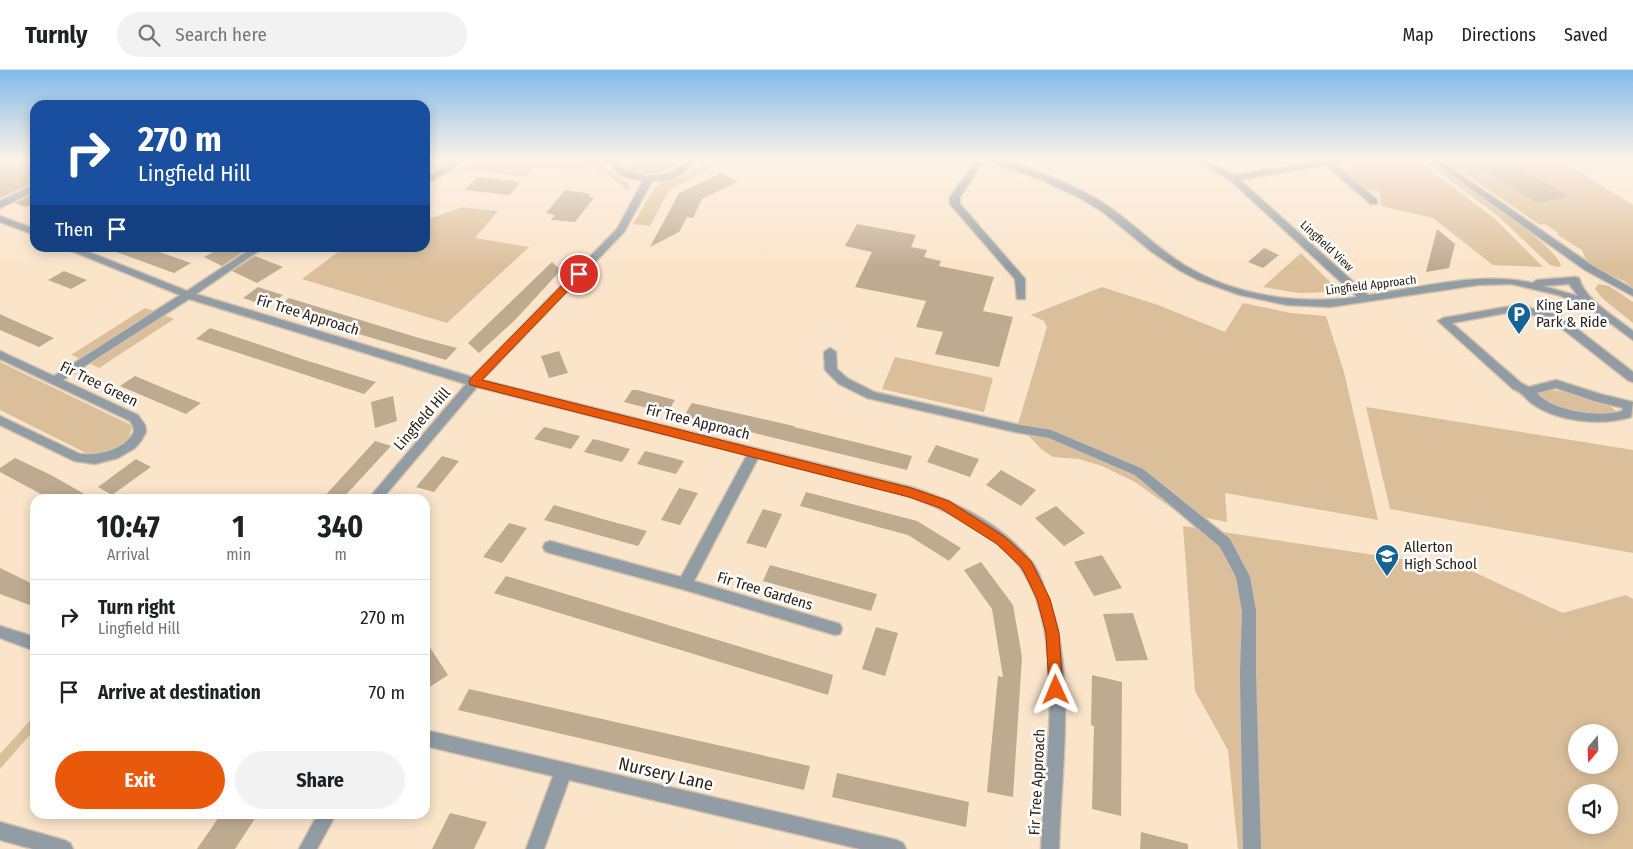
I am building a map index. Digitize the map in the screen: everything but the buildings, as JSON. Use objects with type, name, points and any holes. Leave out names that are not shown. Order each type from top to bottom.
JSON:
[{"type":"street","points":[[0,205],[19,195]]},
{"type":"street","name":"Lingfield Hill","points":[[378,494],[474,382],[621,230],[640,195]]},
{"type":"street","points":[[956,195],[955,204],[1020,279],[1021,297]]},
{"type":"street","name":"Lingfield Approach","points":[[1081,195],[1099,204],[1125,223],[1164,256],[1206,279],[1248,294],[1308,304],[1330,304],[1478,282],[1511,281],[1581,299],[1595,306]]},
{"type":"street","name":"Lingfield View","points":[[1253,195],[1367,300]]},
{"type":"street","points":[[1366,195],[1374,202]]},
{"type":"street","points":[[1486,195],[1589,268],[1633,293]]},
{"type":"street","points":[[0,219],[30,230]]},
{"type":"street","points":[[1566,251],[1577,279],[1574,283],[1577,288],[1595,306],[1633,336]]},
{"type":"street","name":"Fir Tree Approach","points":[[82,252],[188,295],[474,382],[911,492],[944,504],[1001,541],[1026,565],[1043,599],[1053,633],[1056,660],[1050,849]]},
{"type":"street","points":[[55,380],[252,252]]},
{"type":"street","name":"Lingfield Approach","points":[[1522,283],[1562,281],[1595,276],[1611,280]]},
{"type":"street","points":[[1562,281],[1581,299]]},
{"type":"street","points":[[1528,391],[1556,384],[1598,398],[1632,406],[1627,414],[1616,418],[1581,416],[1551,408],[1536,401],[1528,391],[1517,386],[1443,321],[1517,308],[1555,317],[1633,378]]},
{"type":"street","points":[[830,352],[831,370],[843,381],[871,395],[1015,428],[1051,434],[1139,472],[1225,544],[1243,577],[1249,611],[1248,674],[1252,849]]},
{"type":"street","name":"Fir Tree Green","points":[[0,355],[134,418],[139,422],[141,428],[132,443],[117,453],[98,459],[87,460],[78,458],[0,420]]},
{"type":"street","points":[[685,584],[754,453]]},
{"type":"street","name":"Fir Tree Gardens","points":[[550,547],[685,584],[835,629]]},
{"type":"street","points":[[0,632],[30,642]]},
{"type":"street","name":"Nursery Lane","points":[[430,739],[897,849]]},
{"type":"street","points":[[535,849],[564,770]]},
{"type":"street","points":[[308,849],[324,819]]},
{"type":"street","points":[[0,831],[64,849]]},
{"type":"shaded area","points":[[650,195],[666,195],[650,226],[633,224]]},
{"type":"shaded area","points":[[1380,195],[1464,195],[1494,218],[1543,267],[1493,265],[1433,218],[1381,206]]},
{"type":"shaded area","points":[[1470,195],[1479,195],[1522,226],[1555,255],[1561,266],[1550,265],[1498,216]]},
{"type":"shaded area","points":[[1496,195],[1617,195],[1633,205],[1633,288],[1624,281],[1592,266],[1587,262],[1582,250],[1556,234],[1559,233],[1545,224],[1540,225]]},
{"type":"shaded area","points":[[463,207],[498,211],[475,238],[529,247],[447,323],[302,279],[338,252],[430,252],[430,218]]},
{"type":"shaded area","points":[[1301,253],[1332,284],[1330,292],[1299,293],[1263,287]]},
{"type":"shaded area","points":[[1598,284],[1609,286],[1633,302],[1633,323],[1602,298],[1595,289]]},
{"type":"shaded area","points":[[1102,287],[1158,305],[1225,332],[1243,303],[1291,313],[1326,316],[1344,372],[1378,520],[1225,493],[1227,522],[1184,514],[1173,509],[1135,482],[1102,466],[1079,459],[1053,457],[1041,449],[1018,424],[1047,327],[1044,321],[1031,315]]},
{"type":"shaded area","points":[[145,308],[154,311],[81,359],[71,355]]},
{"type":"shaded area","points":[[164,315],[174,319],[99,368],[89,363]]},
{"type":"shaded area","points":[[895,357],[993,378],[984,412],[882,389]]},
{"type":"shaded area","points":[[0,362],[129,424],[132,427],[129,437],[109,450],[98,453],[86,453],[0,410]]},
{"type":"shaded area","points":[[1547,390],[1586,396],[1606,403],[1616,413],[1609,415],[1588,414],[1553,403],[1536,395],[1538,392]]},
{"type":"shaded area","points":[[1366,407],[1633,450],[1633,553],[1390,509]]},
{"type":"shaded area","points":[[1183,526],[1467,569],[1563,613],[1626,595],[1633,599],[1633,849],[1238,849],[1228,750],[1195,691]]},
{"type":"shaded area","points":[[30,721],[30,735],[0,769],[0,754]]},
{"type":"place","name":"King Lane Park & Ride","points":[[1519,335]]},
{"type":"place","name":"Allerton High School","points":[[1387,577]]},
{"type":"route","points":[[579,274],[474,382],[911,492],[944,504],[1001,541],[1026,565],[1043,599],[1053,633],[1056,660],[1056,690]]}]
